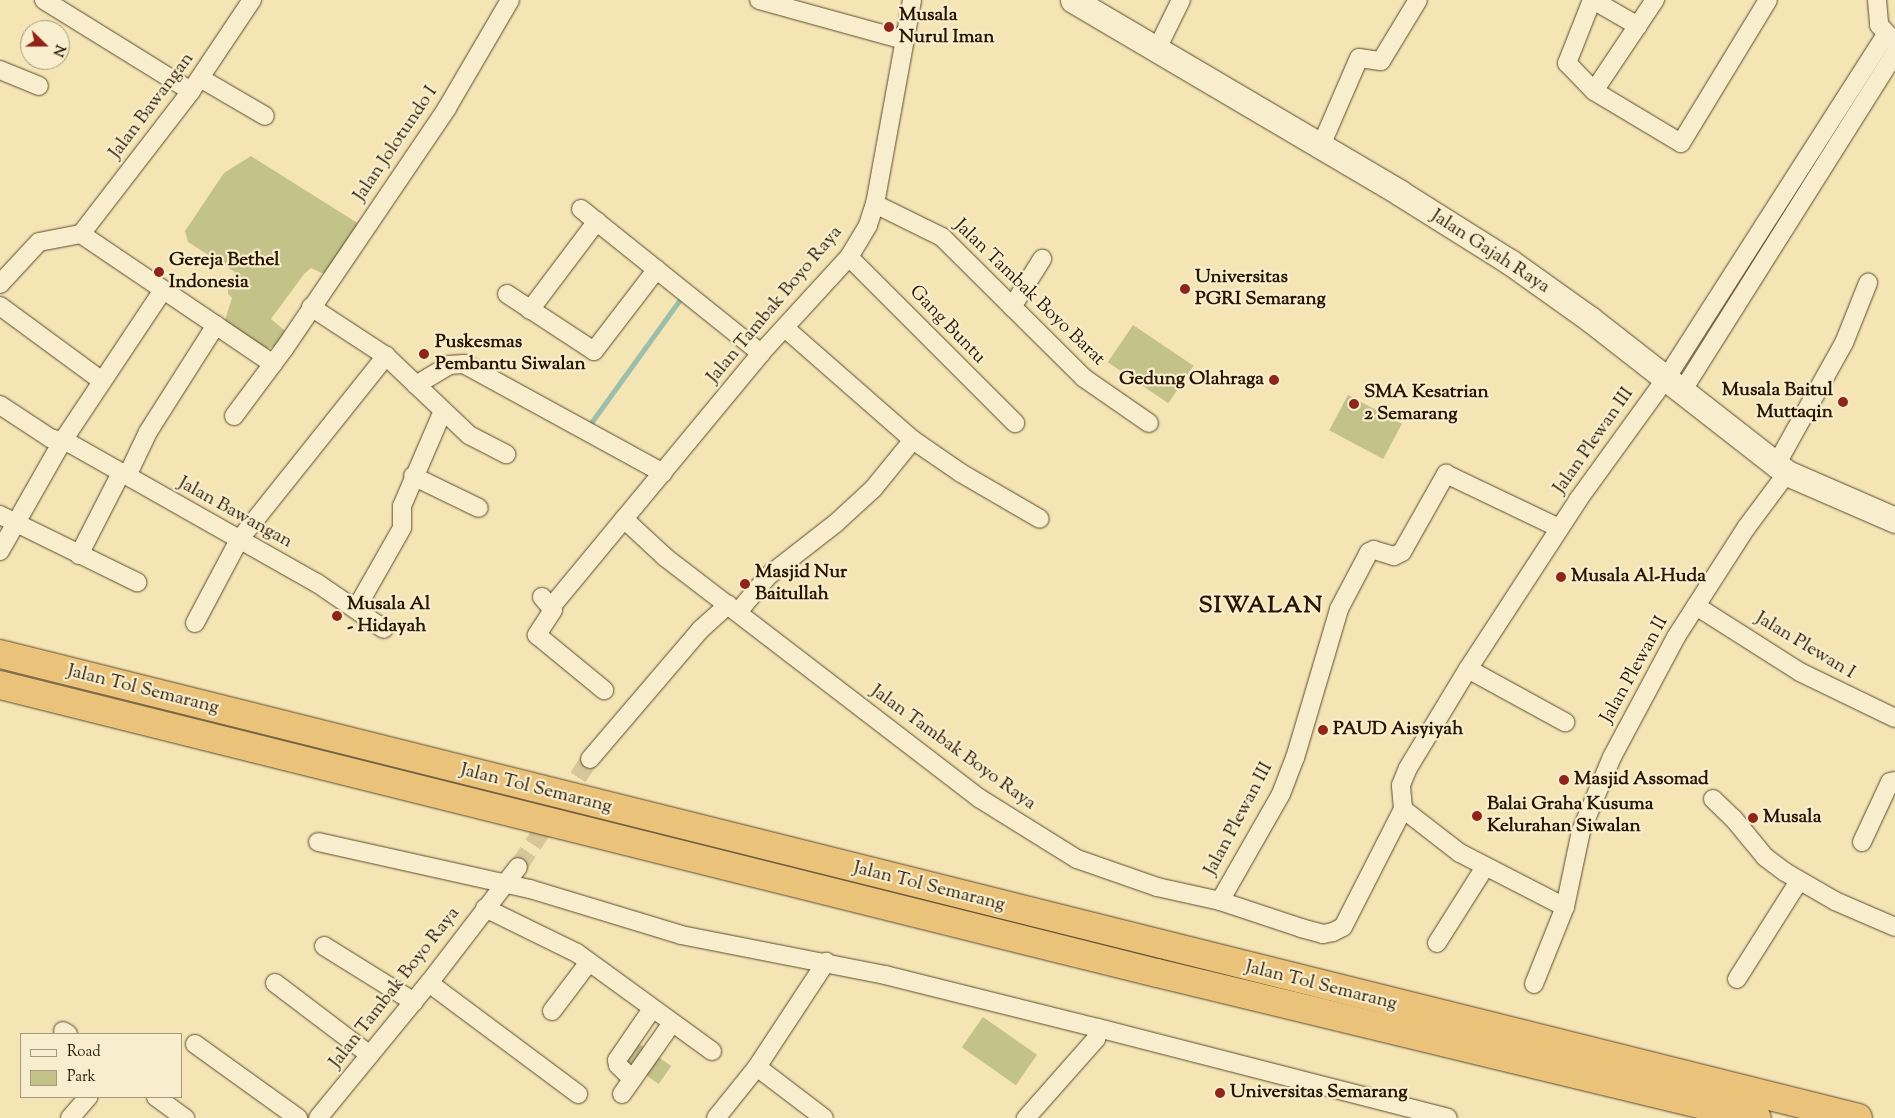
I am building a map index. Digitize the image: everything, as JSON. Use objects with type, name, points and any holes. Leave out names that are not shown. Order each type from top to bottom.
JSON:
[{"type":"highway","name":"Jalan Tol Semarang","points":[[0,654],[1858,1118]]},
{"type":"highway","name":"Jalan Tol Semarang","points":[[0,685],[1138,968],[1757,1118]]},
{"type":"main road","name":"Jalan Gajah Raya","points":[[1073,0],[1510,262],[1590,319],[1673,386],[1782,469],[1895,520]]},
{"type":"street","points":[[44,0],[196,84],[265,116]]},
{"type":"street","name":"Jalan Bawangan","points":[[81,234],[196,84],[252,0]]},
{"type":"street","name":"Jalan Jolotundo I","points":[[234,416],[273,364],[447,108],[510,0]]},
{"type":"street","points":[[759,0],[904,40]]},
{"type":"street","name":"Jalan Tambak Boyo Raya","points":[[604,690],[538,635],[552,615],[547,602],[624,519],[761,354],[849,256],[868,225],[875,204],[912,0]]},
{"type":"street","points":[[1156,51],[1181,0]]},
{"type":"street","points":[[1320,148],[1359,58],[1381,60],[1418,0]]},
{"type":"street","points":[[1638,26],[1593,0],[1567,63],[1594,91],[1681,143],[1768,0]]},
{"type":"street","points":[[1594,91],[1655,0]]},
{"type":"street","points":[[1673,386],[1719,294],[1891,39],[1879,25],[1878,0]]},
{"type":"street","points":[[1673,386],[1738,305],[1895,53]]},
{"type":"street","points":[[0,70],[39,86]]},
{"type":"street","name":"Jalan Tambak Boyo Barat","points":[[875,204],[942,236],[1084,378],[1149,423]]},
{"type":"street","points":[[581,209],[761,354]]},
{"type":"street","points":[[530,310],[597,221]]},
{"type":"street","points":[[0,284],[39,242],[81,234],[273,364]]},
{"type":"street","name":"Gang Buntu","points":[[849,256],[1015,423]]},
{"type":"street","points":[[1012,307],[1042,259]]},
{"type":"street","points":[[507,294],[594,351],[657,269]]},
{"type":"street","name":"Jalan Plewan II","points":[[1534,984],[1565,907],[1577,843],[1612,757],[1676,637],[1782,469],[1844,343],[1868,283]]},
{"type":"street","points":[[0,551],[7,519],[62,442],[163,290]]},
{"type":"street","points":[[1719,294],[1738,305]]},
{"type":"street","points":[[0,306],[102,381]]},
{"type":"street","points":[[311,307],[386,356],[442,412],[470,435],[506,454]]},
{"type":"street","points":[[79,556],[148,432],[216,325]]},
{"type":"street","points":[[785,328],[913,440],[961,473],[1040,519]]},
{"type":"street","points":[[195,623],[239,540],[386,356]]},
{"type":"street","points":[[416,385],[448,365],[464,364],[663,473]]},
{"type":"street","name":"Jalan Plewan III","points":[[1560,528],[1446,474],[1402,552],[1394,556],[1374,550],[1369,552],[1339,609],[1281,794],[1220,901],[1323,934],[1343,927],[1403,809],[1401,785],[1408,768],[1468,669],[1560,528],[1673,386]]},
{"type":"street","name":"Jalan Bawangan","points":[[0,405],[50,438],[62,442],[124,475],[239,540],[356,609],[384,628]]},
{"type":"street","points":[[356,609],[402,528],[402,506],[413,476],[442,412]]},
{"type":"street","points":[[590,759],[700,630],[733,608],[768,576],[836,523],[873,489],[913,440]]},
{"type":"street","points":[[413,476],[479,508]]},
{"type":"street","points":[[7,519],[79,556],[136,582]]},
{"type":"street","name":"Jalan Tambak Boyo Raya","points":[[624,519],[665,557],[1009,818],[1077,859],[1119,876],[1220,901]]},
{"type":"street","name":"Jalan Plewan I","points":[[1696,606],[1800,672],[1895,718]]},
{"type":"street","points":[[1468,669],[1565,722]]},
{"type":"street","points":[[1862,842],[1890,782],[1895,781]]},
{"type":"street","points":[[1713,799],[1734,818],[1765,858],[1799,881],[1835,901],[1895,928]]},
{"type":"street","points":[[1403,809],[1460,853],[1565,907]]},
{"type":"street","points":[[318,842],[505,883],[681,935],[826,962],[1097,1034],[1448,1118]]},
{"type":"street","name":"Jalan Tambak Boyo Raya","points":[[318,1118],[414,1002],[518,867]]},
{"type":"street","points":[[1437,944],[1485,867]]},
{"type":"street","points":[[1737,979],[1799,881]]},
{"type":"street","points":[[485,908],[566,946],[712,1051]]},
{"type":"street","points":[[324,946],[414,1002]]},
{"type":"street","points":[[552,1011],[590,962]]},
{"type":"street","points":[[716,1118],[757,1067],[826,962]]},
{"type":"street","points":[[275,983],[370,1055]]},
{"type":"street","points":[[429,983],[578,1094]]},
{"type":"street","points":[[632,1079],[618,1065],[617,1060],[652,1009]]},
{"type":"street","points":[[622,1094],[672,1023]]},
{"type":"street","points":[[1026,1118],[1097,1034]]},
{"type":"street","points":[[195,1044],[298,1118]]},
{"type":"street","points":[[757,1067],[824,1118]]},
{"type":"street","points":[[70,1118],[87,1098]]},
{"type":"street","points":[[157,1098],[185,1118]]},
{"type":"green space","points":[[251,156],[359,224],[326,275],[311,268],[304,274],[271,319],[289,334],[281,344],[263,350],[224,323],[232,298],[228,294],[228,286],[235,272],[188,242],[185,231],[224,173]]},
{"type":"green space","points":[[1133,325],[1194,366],[1168,403],[1108,362]]},
{"type":"green space","points":[[1348,395],[1402,424],[1383,459],[1329,430]]},
{"type":"green space","points":[[983,1017],[1037,1055],[1016,1085],[962,1047]]},
{"type":"green space","points":[[627,1035],[671,1066],[659,1084],[614,1053]]},
{"type":"waterway","points":[[588,427],[684,294]]},
{"type":"tunnel","points":[[518,867],[590,759]]},
{"type":"place","name":"Musala Nurul Iman","points":[[889,27]]},
{"type":"place","name":"Gereja Bethel Indonesia","points":[[159,272]]},
{"type":"place","name":"Universitas PGRI Semarang","points":[[1185,289]]},
{"type":"place","name":"Puskesmas Pembantu Siwalan","points":[[424,354]]},
{"type":"place","name":"Gedung Olahraga","points":[[1274,380]]},
{"type":"place","name":"Musala Baitul Muttaqin","points":[[1843,402]]},
{"type":"place","name":"SMA Kesatrian 2 Semarang","points":[[1354,404]]},
{"type":"place","name":"Musala Al-Huda","points":[[1561,577]]},
{"type":"place","name":"Masjid Nur Baitullah","points":[[745,584]]},
{"type":"place","name":"Musala Al - Hidayah","points":[[337,616]]},
{"type":"place","name":"PAUD Aisyiyah","points":[[1323,730]]},
{"type":"place","name":"Masjid Assomad","points":[[1564,780]]},
{"type":"place","name":"Balai Graha Kusuma Kelurahan Siwalan","points":[[1477,816]]},
{"type":"place","name":"Musala","points":[[1753,818]]},
{"type":"place","name":"Universitas Semarang","points":[[1220,1093]]},
{"type":"district","name":"SIWALAN","points":[[1261,607]]}]
